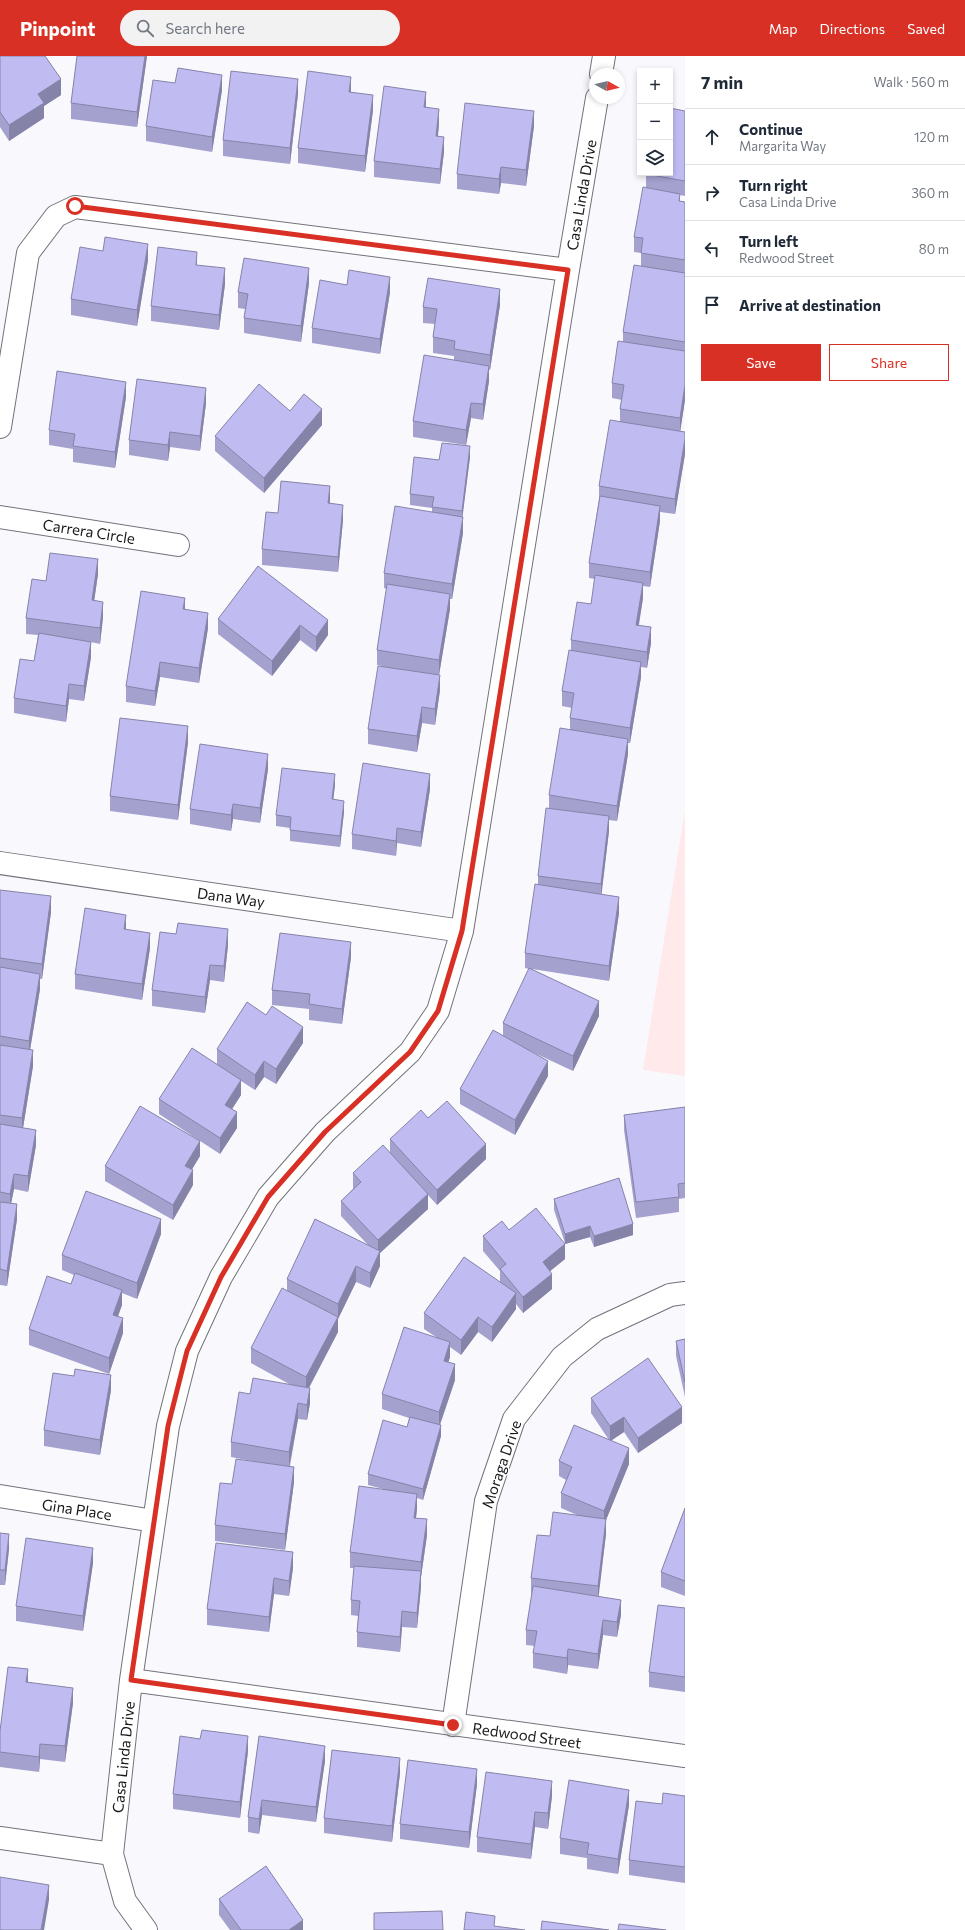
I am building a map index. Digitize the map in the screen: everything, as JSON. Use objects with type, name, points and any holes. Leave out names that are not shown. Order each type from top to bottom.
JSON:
[{"type":"street","points":[[602,68],[604,56]]},
{"type":"street","name":"Casa Linda Drive","points":[[146,1930],[125,1901],[112,1854],[131,1680],[168,1426],[187,1351],[221,1277],[268,1197],[325,1132],[410,1052],[438,1011],[462,931],[596,104]]},
{"type":"street","points":[[0,427],[28,253],[56,216],[75,206],[568,270]]},
{"type":"street","name":"Carrera Circle","points":[[0,517],[178,545]]},
{"type":"street","name":"Dana Way","points":[[0,863],[462,931]]},
{"type":"street","name":"Moraga Drive","points":[[453,1725],[486,1501],[514,1419],[562,1357],[597,1329],[670,1295],[685,1293]]},
{"type":"street","name":"Gina Place","points":[[0,1496],[154,1521]]},
{"type":"street","name":"Redwood Street","points":[[131,1680],[685,1756]]},
{"type":"street","points":[[0,1838],[112,1854]]},
{"type":"shaded area","points":[[685,810],[685,1076],[643,1070]]},
{"type":"building","points":[[0,56],[45,56],[61,79],[38,94],[44,103],[9,125],[0,112]]},
{"type":"building","points":[[77,56],[145,56],[137,112],[71,103]]},
{"type":"building","points":[[178,68],[222,75],[212,137],[146,126],[153,80],[175,83]]},
{"type":"building","points":[[231,71],[298,79],[290,148],[223,140]]},
{"type":"building","points":[[308,71],[351,77],[349,92],[373,95],[365,156],[298,148]]},
{"type":"building","points":[[384,86],[426,92],[424,107],[439,109],[436,136],[444,137],[440,169],[374,161]]},
{"type":"building","points":[[465,103],[534,111],[526,170],[501,167],[499,179],[457,174]]},
{"type":"building","points":[[673,109],[685,111],[685,181],[657,176],[673,176]]},
{"type":"building","points":[[643,187],[680,194],[679,201],[685,202],[685,260],[641,253],[643,238],[634,237]]},
{"type":"building","points":[[105,237],[148,244],[137,310],[71,299],[80,247],[103,251]]},
{"type":"building","points":[[158,247],[197,252],[196,265],[225,268],[219,315],[151,306]]},
{"type":"building","points":[[244,258],[309,268],[301,326],[244,318],[248,294],[238,292]]},
{"type":"building","points":[[634,265],[685,273],[685,342],[623,332]]},
{"type":"building","points":[[349,270],[390,277],[380,339],[312,328],[320,280],[347,285]]},
{"type":"building","points":[[428,278],[500,289],[490,355],[454,349],[455,341],[433,337],[437,309],[423,307]]},
{"type":"building","points":[[618,341],[685,351],[685,385],[680,418],[620,409],[624,385],[612,383]]},
{"type":"building","points":[[424,355],[489,366],[483,404],[471,403],[466,430],[413,421]]},
{"type":"building","points":[[57,371],[126,382],[115,452],[73,446],[75,434],[49,430]]},
{"type":"building","points":[[137,379],[206,388],[200,436],[170,432],[168,445],[129,440]]},
{"type":"building","points":[[259,384],[290,411],[304,394],[322,409],[264,478],[215,436]]},
{"type":"building","points":[[610,420],[685,432],[675,499],[599,486]]},
{"type":"building","points":[[442,443],[470,446],[462,511],[432,507],[434,497],[410,494],[414,457],[439,460]]},
{"type":"building","points":[[281,481],[330,486],[328,503],[343,505],[338,557],[262,549],[266,512],[278,513]]},
{"type":"building","points":[[600,496],[660,506],[650,572],[589,563]]},
{"type":"building","points":[[395,506],[463,517],[452,584],[384,573]]},
{"type":"building","points":[[50,553],[98,559],[92,600],[103,602],[100,628],[26,618],[32,579],[46,581]]},
{"type":"building","points":[[258,566],[328,620],[316,637],[300,625],[272,661],[218,619]]},
{"type":"building","points":[[595,575],[643,583],[636,625],[651,627],[647,652],[571,640],[577,602],[591,604]]},
{"type":"building","points":[[387,584],[450,594],[439,660],[377,650]]},
{"type":"building","points":[[141,591],[185,598],[183,609],[208,613],[199,668],[160,662],[155,691],[126,686]]},
{"type":"building","points":[[39,633],[91,642],[84,686],[69,684],[66,706],[14,698],[20,659],[34,661]]},
{"type":"building","points":[[569,650],[641,662],[630,728],[570,718],[574,693],[562,691]]},
{"type":"building","points":[[378,666],[440,675],[435,709],[422,707],[417,736],[368,729]]},
{"type":"building","points":[[120,718],[188,726],[178,805],[110,796]]},
{"type":"building","points":[[560,728],[628,739],[617,806],[549,795]]},
{"type":"building","points":[[200,744],[268,754],[260,808],[233,804],[231,815],[190,809]]},
{"type":"building","points":[[363,763],[430,774],[421,832],[397,828],[396,841],[352,834]]},
{"type":"building","points":[[282,768],[335,774],[332,799],[344,801],[340,836],[290,830],[291,817],[276,815]]},
{"type":"building","points":[[546,808],[609,816],[601,884],[538,876]]},
{"type":"building","points":[[535,884],[619,897],[609,966],[525,953]]},
{"type":"building","points":[[0,890],[51,896],[42,964],[0,958]]},
{"type":"building","points":[[85,908],[126,915],[124,929],[150,933],[142,984],[75,974]]},
{"type":"building","points":[[178,923],[228,929],[224,966],[210,965],[205,997],[152,990],[160,932],[176,934]]},
{"type":"building","points":[[280,933],[351,942],[342,1009],[309,1004],[310,994],[272,990]]},
{"type":"building","points":[[0,967],[40,974],[29,1041],[0,1036]]},
{"type":"building","points":[[529,968],[599,1001],[573,1056],[503,1023]]},
{"type":"building","points":[[247,1002],[266,1015],[272,1006],[303,1027],[276,1069],[264,1061],[255,1075],[217,1049]]},
{"type":"building","points":[[493,1030],[548,1061],[515,1120],[460,1089]]},
{"type":"building","points":[[0,1045],[33,1050],[22,1118],[0,1115]]},
{"type":"building","points":[[192,1048],[241,1080],[225,1105],[237,1112],[220,1138],[159,1099]]},
{"type":"building","points":[[447,1101],[486,1144],[437,1190],[390,1139],[421,1110],[428,1118]]},
{"type":"building","points":[[140,1106],[200,1141],[185,1166],[193,1170],[173,1205],[105,1166]]},
{"type":"building","points":[[685,1107],[685,1183],[678,1184],[679,1197],[636,1202],[624,1115]]},
{"type":"building","points":[[0,1124],[36,1130],[28,1176],[14,1174],[10,1194],[0,1192]]},
{"type":"building","points":[[383,1145],[428,1194],[378,1240],[341,1201],[361,1182],[353,1173]]},
{"type":"building","points":[[619,1178],[633,1224],[594,1236],[590,1226],[565,1234],[554,1199]]},
{"type":"building","points":[[86,1191],[161,1219],[137,1283],[62,1255]]},
{"type":"building","points":[[0,1202],[17,1204],[7,1271],[0,1269]]},
{"type":"building","points":[[536,1208],[565,1244],[543,1262],[552,1274],[523,1297],[500,1269],[506,1264],[483,1236],[502,1221],[509,1230]]},
{"type":"building","points":[[315,1219],[380,1251],[370,1273],[356,1266],[338,1304],[287,1279]]},
{"type":"building","points":[[464,1257],[516,1293],[492,1327],[478,1317],[461,1340],[424,1313]]},
{"type":"building","points":[[75,1273],[122,1290],[113,1315],[123,1318],[109,1358],[29,1329],[47,1276],[71,1284]]},
{"type":"building","points":[[282,1288],[338,1317],[306,1377],[251,1348]]},
{"type":"building","points":[[404,1327],[450,1342],[444,1361],[455,1364],[439,1412],[382,1394]]},
{"type":"building","points":[[685,1339],[685,1382],[676,1341]]},
{"type":"building","points":[[648,1358],[682,1407],[638,1438],[624,1417],[610,1426],[591,1398]]},
{"type":"building","points":[[75,1369],[111,1375],[100,1440],[44,1430],[53,1373],[74,1376]]},
{"type":"building","points":[[253,1378],[310,1388],[307,1405],[298,1403],[289,1452],[231,1442],[239,1392],[250,1394]]},
{"type":"building","points":[[410,1417],[441,1425],[423,1489],[368,1474],[383,1420],[407,1427]]},
{"type":"building","points":[[574,1425],[629,1448],[604,1511],[561,1493],[572,1467],[559,1461]]},
{"type":"building","points":[[236,1459],[294,1467],[285,1534],[215,1525],[220,1483],[232,1484]]},
{"type":"building","points":[[359,1486],[417,1494],[414,1518],[427,1519],[421,1562],[350,1552]]},
{"type":"building","points":[[685,1508],[685,1581],[661,1572]]},
{"type":"building","points":[[553,1512],[606,1519],[598,1586],[531,1578],[537,1535],[550,1536]]},
{"type":"building","points":[[0,1533],[9,1534],[5,1570],[0,1570]]},
{"type":"building","points":[[26,1538],[93,1548],[83,1616],[16,1606]]},
{"type":"building","points":[[216,1543],[293,1552],[289,1581],[274,1578],[269,1617],[207,1609]]},
{"type":"building","points":[[354,1566],[421,1571],[417,1613],[402,1611],[400,1637],[357,1632],[360,1601],[351,1600]]},
{"type":"building","points":[[533,1586],[621,1600],[617,1622],[603,1620],[598,1654],[568,1649],[567,1658],[533,1653],[537,1631],[526,1630]]},
{"type":"building","points":[[658,1605],[685,1608],[685,1677],[649,1672]]},
{"type":"building","points":[[8,1667],[28,1669],[26,1682],[73,1688],[65,1746],[40,1744],[39,1757],[0,1752],[0,1731]]},
{"type":"building","points":[[202,1730],[248,1736],[240,1802],[173,1794],[180,1736],[200,1739]]},
{"type":"building","points":[[259,1736],[325,1746],[316,1807],[262,1800],[259,1819],[248,1817]]},
{"type":"building","points":[[332,1750],[400,1758],[392,1826],[324,1818]]},
{"type":"building","points":[[408,1760],[477,1769],[469,1832],[400,1824]]},
{"type":"building","points":[[486,1772],[552,1781],[548,1813],[535,1812],[531,1844],[477,1837]]},
{"type":"building","points":[[569,1780],[629,1790],[618,1859],[587,1854],[589,1843],[560,1838]]},
{"type":"building","points":[[663,1793],[685,1796],[685,1867],[629,1860],[636,1801],[662,1804]]},
{"type":"building","points":[[266,1866],[303,1920],[289,1930],[241,1930],[219,1899]]},
{"type":"building","points":[[0,1877],[49,1885],[41,1930],[0,1930]]},
{"type":"building","points":[[442,1911],[443,1930],[374,1930],[374,1913]]},
{"type":"building","points":[[466,1912],[495,1916],[494,1926],[525,1930],[464,1930]]},
{"type":"building","points":[[542,1921],[609,1930],[541,1930]]},
{"type":"building","points":[[619,1924],[666,1930],[618,1930]]},
{"type":"route","points":[[75,206],[568,270],[462,931],[438,1011],[410,1052],[325,1132],[268,1197],[221,1277],[187,1351],[168,1426],[131,1680],[453,1725]]}]
